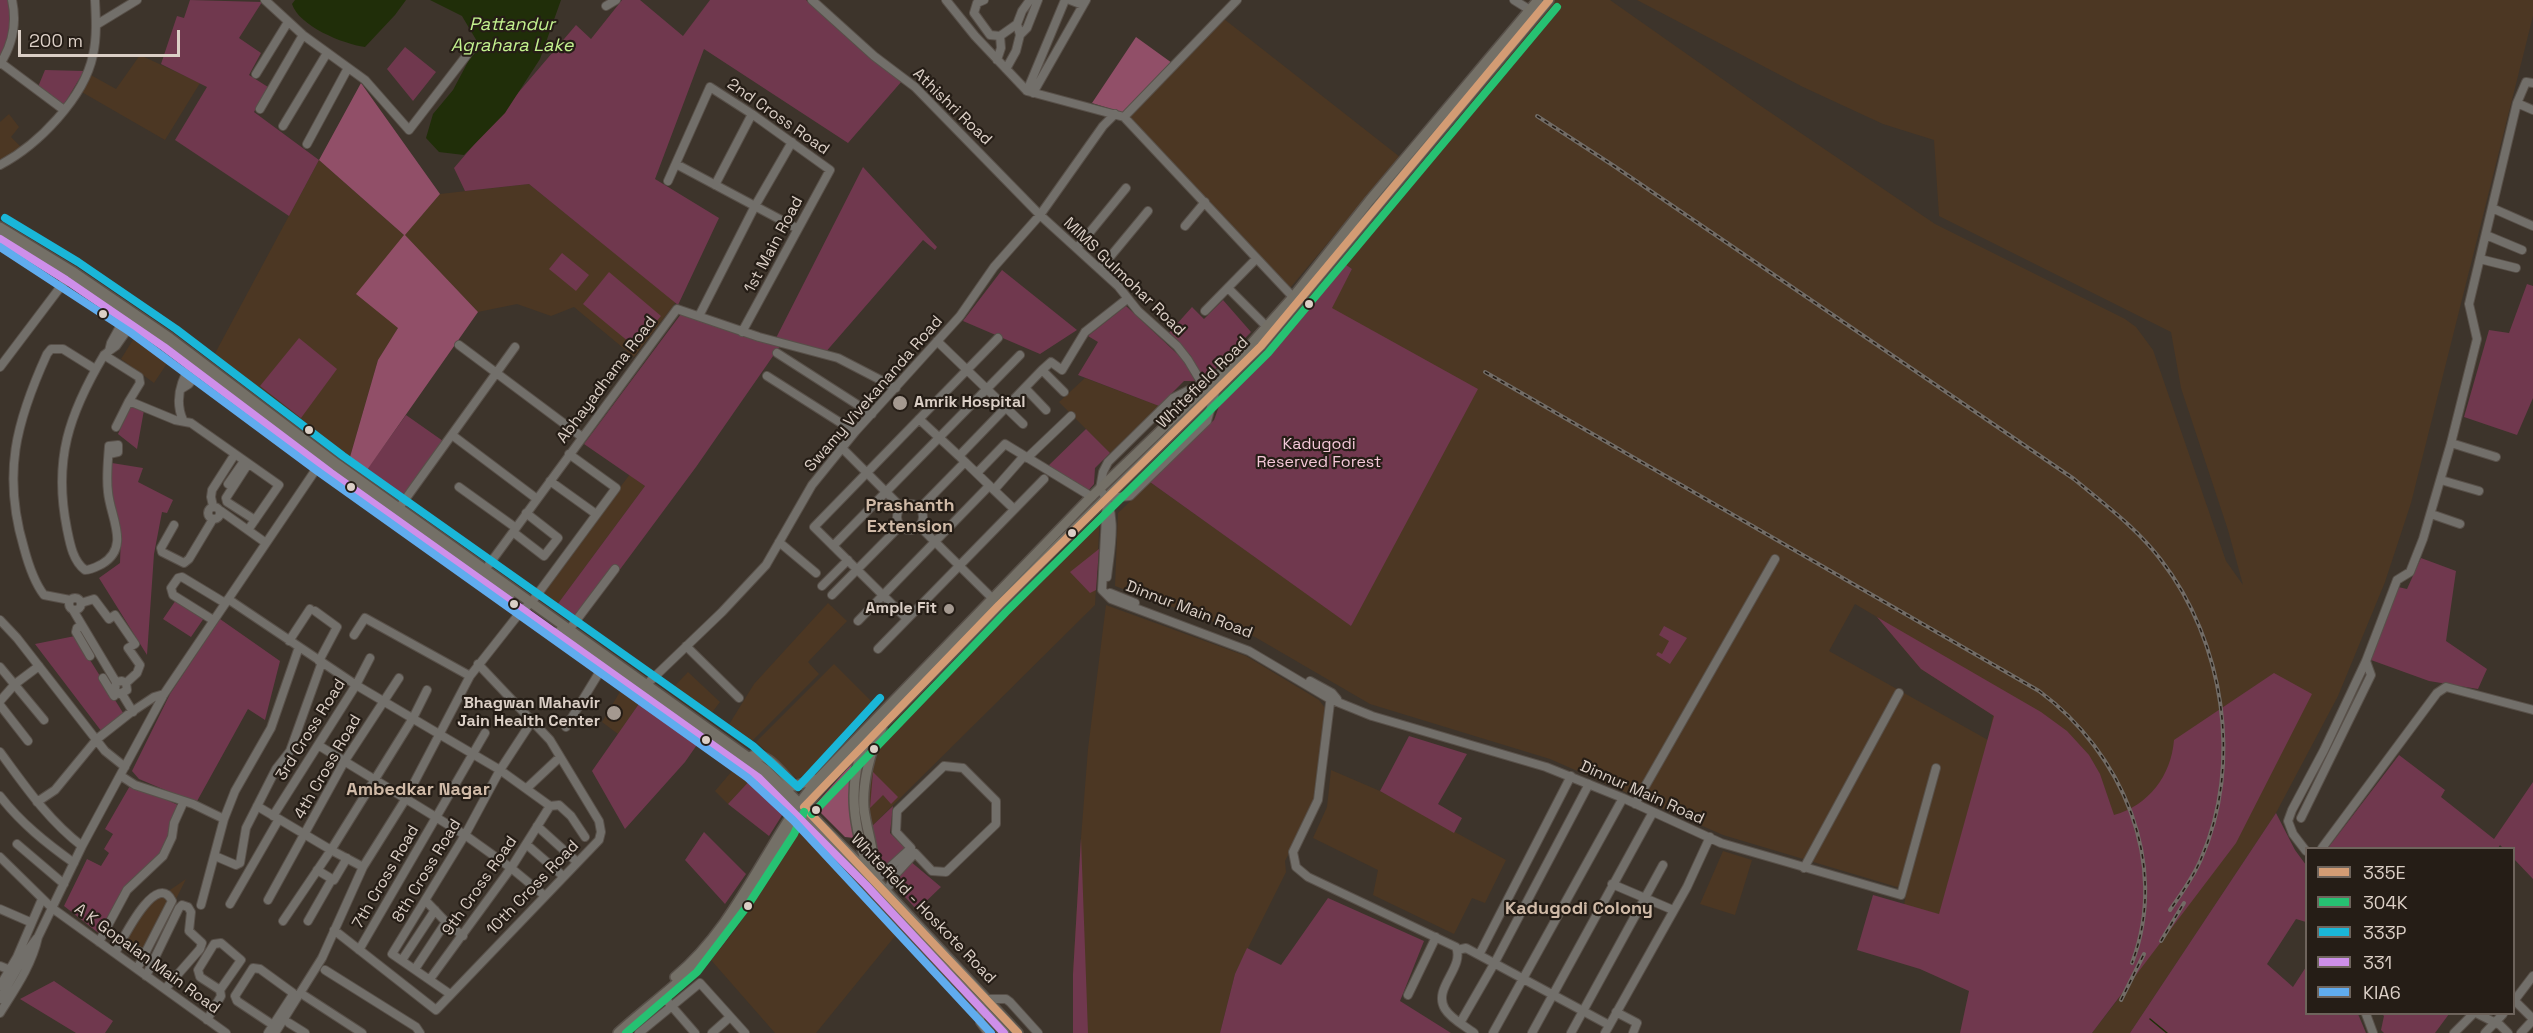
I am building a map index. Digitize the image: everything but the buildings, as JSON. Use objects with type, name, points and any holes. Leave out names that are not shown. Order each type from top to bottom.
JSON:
[{"type":"main road","name":"Whitefield Road","points":[[799,807],[819,778],[1107,498],[1211,391],[1293,297],[1370,200],[1538,0]]},
{"type":"main road","name":"Whitefield Road","points":[[938,660],[992,598],[1092,496],[1261,346],[1549,0]]},
{"type":"main road","points":[[0,227],[72,271],[324,458],[486,570],[529,605],[569,630],[749,757],[799,807]]},
{"type":"main road","points":[[0,234],[132,316],[196,366],[755,770],[799,807]]},
{"type":"main road","name":"Whitefield Road","points":[[799,807],[890,716],[929,669]]},
{"type":"main road","points":[[650,687],[682,713]]},
{"type":"main road","points":[[873,878],[875,861],[864,807],[866,784],[870,760],[878,737],[890,716]]},
{"type":"main road","points":[[868,738],[859,759],[853,802],[860,842],[873,878]]},
{"type":"main road","points":[[749,757],[753,754],[763,755],[794,786],[819,778]]},
{"type":"main road","points":[[618,1033],[691,968],[799,807]]},
{"type":"main road","name":"Whitefield - Hoskote Road","points":[[799,807],[885,891],[984,1003],[1005,1033]]},
{"type":"main road","name":"Whitefield - Hoskote Road","points":[[799,807],[984,1003],[1018,1033]]},
{"type":"main road","points":[[610,1033],[691,968]]},
{"type":"street","points":[[12,0],[14,32],[7,53],[0,63],[64,110]]},
{"type":"street","points":[[0,165],[28,148],[64,110],[81,85],[93,56],[96,25],[95,0]]},
{"type":"street","points":[[96,25],[137,0]]},
{"type":"street","points":[[265,0],[303,35],[365,80],[409,130],[473,47]]},
{"type":"street","points":[[608,0],[606,6],[616,0]]},
{"type":"street","name":"Athishri Road","points":[[812,0],[874,56],[915,87],[1040,215]]},
{"type":"street","points":[[946,0],[997,60],[1030,92],[1088,105],[1124,117],[1293,297]]},
{"type":"street","points":[[984,0],[976,3],[974,13],[986,32],[993,36],[1000,36],[1017,24]]},
{"type":"street","points":[[1006,69],[1016,51],[1020,35],[1017,24],[1022,10],[1030,0]]},
{"type":"street","points":[[1020,35],[1027,28],[1038,0]]},
{"type":"street","points":[[1030,92],[1065,0]]},
{"type":"street","points":[[1030,92],[1084,3],[1070,0]]},
{"type":"street","points":[[1124,117],[1237,0]]},
{"type":"street","points":[[1514,0],[1530,10]]},
{"type":"street","points":[[256,74],[288,22]]},
{"type":"street","points":[[260,110],[303,35]]},
{"type":"street","points":[[997,60],[1001,48],[1000,36]]},
{"type":"street","points":[[1001,48],[1016,51]]},
{"type":"street","points":[[283,126],[327,53]]},
{"type":"street","points":[[307,144],[348,68]]},
{"type":"street","points":[[2305,849],[2293,834],[2288,821],[2299,794],[2324,750],[2366,661],[2397,580],[2410,572],[2431,514],[2477,339],[2469,303],[2517,103],[2530,83]]},
{"type":"street","name":"2nd Cross Road","points":[[676,164],[710,87],[830,170]]},
{"type":"street","points":[[2517,103],[2533,110]]},
{"type":"street","points":[[715,185],[752,114]]},
{"type":"street","name":"Swamy Vivekananda Road","points":[[650,687],[686,646],[766,565],[812,485],[855,432],[966,308],[994,267],[1040,215],[1103,126],[1115,114]]},
{"type":"street","points":[[699,316],[755,206],[792,142]]},
{"type":"street","points":[[668,181],[676,164],[798,229]]},
{"type":"street","name":"1st Main Road","points":[[742,332],[830,170]]},
{"type":"street","points":[[1077,248],[1126,188]]},
{"type":"street","points":[[1185,226],[1205,202]]},
{"type":"street","points":[[2492,208],[2533,226]]},
{"type":"street","points":[[1100,269],[1148,211]]},
{"type":"street","name":"MIMS Gulmohar Road","points":[[1040,215],[1118,286],[1127,299],[1177,346],[1211,391]]},
{"type":"street","points":[[2486,235],[2522,250]]},
{"type":"street","points":[[1205,311],[1256,259]]},
{"type":"street","points":[[2480,260],[2516,268]]},
{"type":"street","points":[[0,367],[68,277]]},
{"type":"street","points":[[1228,288],[1267,327]]},
{"type":"street","points":[[920,508],[1005,407],[1051,362],[1062,370],[1084,332],[1127,299]]},
{"type":"street","name":"Abhayadhama Road","points":[[486,570],[677,309],[742,332],[838,358],[896,387]]},
{"type":"street","points":[[109,454],[108,492],[118,540],[108,560],[91,570],[85,570],[76,561],[63,512],[61,484],[64,448],[78,400],[106,353],[116,346],[132,316]]},
{"type":"street","points":[[907,619],[814,527],[998,338]]},
{"type":"street","points":[[937,341],[1023,424]]},
{"type":"street","points":[[459,345],[582,437]]},
{"type":"street","points":[[399,508],[515,347]]},
{"type":"street","points":[[81,603],[75,598],[70,600],[44,595],[36,579],[21,539],[15,511],[13,463],[27,397],[46,354],[51,349],[63,349],[95,369]]},
{"type":"street","points":[[106,353],[140,377],[140,383],[116,427]]},
{"type":"street","points":[[777,353],[872,414]]},
{"type":"street","points":[[833,546],[938,436],[1020,355]]},
{"type":"street","points":[[183,420],[178,409],[181,389],[189,384],[196,366]]},
{"type":"street","points":[[1042,370],[1064,392]]},
{"type":"street","points":[[767,376],[855,432]]},
{"type":"street","points":[[1025,388],[1046,410]]},
{"type":"street","points":[[1189,390],[1211,391],[1208,421],[1130,496],[1107,498],[1100,489],[1103,472],[1108,462],[1173,398],[1189,390]]},
{"type":"street","points":[[129,401],[175,420],[191,423],[279,485],[248,530]]},
{"type":"street","points":[[858,621],[935,542],[1071,416]]},
{"type":"street","points":[[919,419],[1014,509]]},
{"type":"street","points":[[452,435],[537,499]]},
{"type":"street","points":[[2451,443],[2496,457]]},
{"type":"street","points":[[977,473],[1005,444],[1092,496]]},
{"type":"street","points":[[842,447],[901,507]]},
{"type":"street","points":[[174,525],[161,548],[162,552],[183,563],[189,559],[213,519],[219,518],[212,490],[235,454]]},
{"type":"street","points":[[268,1033],[274,1029],[322,958],[363,867],[405,800],[470,676],[529,605],[616,488],[569,454]]},
{"type":"street","points":[[0,999],[38,937],[82,846],[164,694],[324,458]]},
{"type":"street","points":[[226,486],[246,462]]},
{"type":"street","points":[[246,462],[226,498],[227,502],[255,520]]},
{"type":"street","points":[[878,649],[1044,479]]},
{"type":"street","points":[[2440,480],[2479,491]]},
{"type":"street","points":[[550,481],[596,514]]},
{"type":"street","points":[[459,488],[544,556],[558,538],[526,513]]},
{"type":"street","name":"Dinnur Main Road","points":[[1107,498],[1112,514],[1107,585],[1110,593],[1250,647],[1333,698],[1372,716],[1571,776],[1721,843],[1901,895],[1936,768]]},
{"type":"street","points":[[910,503],[920,508],[924,516],[920,526],[909,531],[900,526],[896,516],[901,507],[910,503]]},
{"type":"street","points":[[217,509],[266,543]]},
{"type":"street","points":[[2431,514],[2460,524]]},
{"type":"street","points":[[832,595],[900,526]]},
{"type":"street","points":[[920,526],[992,598]]},
{"type":"street","points":[[779,542],[816,573]]},
{"type":"street","points":[[1635,804],[1775,559]]},
{"type":"street","points":[[822,586],[848,560]]},
{"type":"street","points":[[569,630],[615,570]]},
{"type":"street","points":[[213,620],[173,595],[171,588],[178,578],[182,577],[226,601],[356,685],[500,770],[550,806],[559,805],[567,811],[585,837]]},
{"type":"street","points":[[73,610],[79,608],[81,603],[93,599],[109,619],[115,615],[135,644],[128,648],[140,665],[137,673],[126,683]]},
{"type":"street","points":[[70,600],[69,606],[116,682],[115,691],[123,695],[133,712]]},
{"type":"street","points":[[215,856],[236,865],[242,857],[246,828],[276,769],[290,751],[320,662],[337,627],[313,610],[289,641]]},
{"type":"street","points":[[354,635],[364,618],[470,676]]},
{"type":"street","points":[[0,620],[107,753],[125,767]]},
{"type":"street","points":[[82,625],[77,628],[76,632],[90,656]]},
{"type":"street","points":[[686,646],[739,698]]},
{"type":"street","points":[[202,901],[224,819],[235,791],[271,728],[299,647]]},
{"type":"street","name":"3rd Cross Road","points":[[230,904],[276,818],[370,658]]},
{"type":"street","points":[[2301,818],[2371,675],[2366,661]]},
{"type":"street","points":[[566,727],[605,663]]},
{"type":"street","name":"10th Cross Road","points":[[359,950],[436,1010],[598,840],[601,827],[550,740],[478,664]]},
{"type":"street","points":[[0,700],[15,684],[39,666]]},
{"type":"street","points":[[0,667],[44,720]]},
{"type":"street","points":[[103,678],[117,698],[127,690],[126,683]]},
{"type":"street","name":"4th Cross Road","points":[[268,900],[344,762],[399,678]]},
{"type":"street","points":[[116,682],[126,683]]},
{"type":"street","points":[[2323,847],[2437,693],[2446,687],[2533,710]]},
{"type":"street","points":[[283,921],[331,850],[413,718],[427,690]]},
{"type":"street","points":[[1804,868],[1899,693]]},
{"type":"street","points":[[37,802],[55,790],[98,739],[154,697],[164,694]]},
{"type":"street","points":[[1333,698],[1318,800],[1293,852],[1294,863],[1308,877],[1454,946],[1458,958],[1442,999],[1445,1010],[1474,1033]]},
{"type":"street","points":[[0,705],[28,741]]},
{"type":"street","name":"8th Cross Road","points":[[402,960],[392,954],[465,835],[500,770],[532,721]]},
{"type":"street","name":"7th Cross Road","points":[[359,950],[485,733]]},
{"type":"street","points":[[318,745],[465,835],[511,868],[544,896]]},
{"type":"street","points":[[0,752],[58,827],[82,846]]},
{"type":"street","points":[[526,788],[560,757]]},
{"type":"street","points":[[944,766],[963,768],[996,801],[996,824],[946,872],[932,871],[913,851],[896,832],[897,812],[944,766]]},
{"type":"street","points":[[121,776],[135,785],[193,804],[224,819]]},
{"type":"street","points":[[1479,955],[1571,776]]},
{"type":"street","points":[[1460,1023],[1494,964],[1589,784]]},
{"type":"street","points":[[0,796],[14,814],[40,839],[74,863]]},
{"type":"street","points":[[1493,1033],[1623,798]]},
{"type":"street","points":[[99,942],[127,890],[163,856],[172,837],[174,823],[183,802]]},
{"type":"street","points":[[257,806],[363,867]]},
{"type":"street","name":"9th Cross Road","points":[[430,979],[511,868],[550,806]]},
{"type":"street","points":[[1532,1033],[1653,812]]},
{"type":"street","points":[[537,826],[577,862]]},
{"type":"street","points":[[1457,950],[1463,948],[1479,955],[1583,1011],[1607,1029],[1687,887],[1710,837]]},
{"type":"street","points":[[17,844],[64,884]]},
{"type":"street","points":[[526,844],[563,876]]},
{"type":"street","points":[[890,874],[913,851]]},
{"type":"street","name":"A K Gopalan Main Road","points":[[0,857],[52,908],[226,1033]]},
{"type":"street","points":[[308,921],[347,858]]},
{"type":"street","points":[[1571,1033],[1643,897],[1663,865]]},
{"type":"street","points":[[317,870],[332,879]]},
{"type":"street","points":[[873,878],[882,873],[890,874]]},
{"type":"street","points":[[885,891],[891,884],[890,874]]},
{"type":"street","points":[[1612,884],[1673,910]]},
{"type":"street","points":[[115,953],[146,902],[156,896],[166,895],[172,901],[137,969]]},
{"type":"street","points":[[0,986],[10,970],[42,899]]},
{"type":"street","points":[[426,901],[463,936]]},
{"type":"street","points":[[147,976],[179,908],[182,905],[188,907],[191,912],[189,931],[202,943],[200,949],[165,989]]},
{"type":"street","points":[[435,910],[402,960],[450,994]]},
{"type":"street","points":[[1,912],[30,922]]},
{"type":"street","points":[[415,969],[446,922]]},
{"type":"street","points":[[334,930],[359,950]]},
{"type":"street","points":[[0,1013],[35,952],[38,937]]},
{"type":"street","points":[[1408,995],[1436,937]]},
{"type":"street","points":[[121,943],[145,954]]},
{"type":"street","points":[[207,1020],[221,996],[220,990],[242,960],[221,943],[214,944],[198,970],[200,977],[220,990]]},
{"type":"street","points":[[153,963],[175,978]]},
{"type":"street","points":[[0,966],[10,970]]},
{"type":"street","points":[[253,968],[260,969],[292,993],[274,1029],[237,1001],[235,996],[253,968]]},
{"type":"street","points":[[325,970],[420,1032]]},
{"type":"street","points":[[2515,999],[2533,976]]},
{"type":"street","points":[[639,1033],[670,1004],[700,983],[745,1033]]},
{"type":"street","points":[[662,995],[695,1033]]},
{"type":"street","points":[[305,996],[362,1033]]},
{"type":"street","points":[[988,1033],[980,1022],[984,1003],[1006,999],[1038,1033]]},
{"type":"street","points":[[2515,1001],[2533,1019],[2521,1033]]},
{"type":"street","points":[[1616,1012],[1637,1023],[1633,1033]]},
{"type":"street","points":[[2366,1015],[2373,1033]]},
{"type":"street","points":[[2454,1033],[2472,1015]]},
{"type":"street","points":[[2480,1015],[2495,1022],[2508,1033]]},
{"type":"street","points":[[2485,1033],[2501,1015]]},
{"type":"street","points":[[712,1033],[730,1017]]},
{"type":"street","points":[[289,1023],[305,1033]]},
{"type":"shaded area","points":[[1555,0],[1610,0],[1935,224],[2125,319],[2136,327],[2153,350],[2226,561],[2243,585],[2228,530],[2181,388],[2171,332],[1939,216],[1934,140],[1883,124],[1803,87],[1637,0],[2533,0],[2533,16],[2411,503],[2385,582],[2338,696],[2276,813],[2130,1033],[2092,1033],[2119,998],[1938,914],[1904,905],[1906,894],[1897,887],[1723,835],[1550,759],[1370,704],[1255,637],[1115,586],[1118,513],[1150,482],[1352,626],[1331,308],[1352,269],[1342,262]],"holes":[[[1855,604],[1877,617],[1921,669],[1993,715],[1988,740],[1829,651]]]},
{"type":"shaded area","points":[[1224,19],[1400,157],[1290,288],[1129,117]]},
{"type":"shaded area","points":[[1136,37],[1172,63],[1124,113],[1092,103]]},
{"type":"shaded area","points":[[140,55],[200,83],[165,140],[80,91],[89,74],[116,89]]},
{"type":"shaded area","points":[[361,83],[440,194],[405,235],[478,312],[367,470],[350,457],[378,360],[398,328],[356,294],[404,235],[319,160]]},
{"type":"shaded area","points":[[9,114],[19,127],[11,137],[21,147],[0,162],[0,122]]},
{"type":"shaded area","points":[[319,160],[404,235],[398,328],[378,360],[350,457],[212,359]]},
{"type":"shaded area","points":[[529,184],[676,302],[634,357],[574,307],[551,316],[517,304],[478,312],[404,235],[440,194]]},
{"type":"shaded area","points":[[136,335],[170,359],[154,383],[121,359]]},
{"type":"shaded area","points":[[1085,378],[1159,406],[1110,453],[1059,402]]},
{"type":"shaded area","points":[[630,474],[645,486],[557,605],[541,594]]},
{"type":"shaded area","points":[[1100,514],[1095,605],[870,828],[869,790],[872,772],[878,751],[894,721]]},
{"type":"shaded area","points":[[828,603],[847,621],[808,662],[819,674],[746,747],[725,731],[754,684]]},
{"type":"shaded area","points":[[1106,605],[1246,656],[1319,700],[1325,708],[1314,803],[1285,861],[1286,872],[1235,974],[1220,1033],[1073,1033],[1073,974],[1081,838],[1088,749]]},
{"type":"shaded area","points":[[834,664],[876,706],[811,772],[797,779],[756,742]]},
{"type":"shaded area","points":[[688,672],[720,702],[707,719],[669,692]]},
{"type":"shaded area","points":[[624,685],[643,698],[618,734],[602,722]]},
{"type":"shaded area","points":[[855,760],[850,803],[854,838],[845,837],[814,806]]},
{"type":"shaded area","points":[[738,764],[753,777],[728,804],[715,791]]},
{"type":"shaded area","points":[[1331,770],[1380,791],[1506,860],[1485,903],[1472,898],[1454,934],[1373,895],[1378,870],[1313,838],[1327,807]]},
{"type":"shaded area","points":[[801,828],[900,930],[816,1033],[775,1033],[711,960],[736,929]]},
{"type":"shaded area","points":[[1723,851],[1752,860],[1735,915],[1700,904]]},
{"type":"shaded area","points":[[186,879],[144,963],[117,946],[141,901],[155,891],[170,890]]},
{"type":"green space","points":[[0,0],[11,0],[12,30],[0,59]]},
{"type":"green space","points":[[190,0],[262,2],[239,38],[261,53],[249,75],[268,87],[254,112],[319,160],[289,216],[175,140],[207,87],[161,64],[177,16],[184,18]]},
{"type":"green space","points":[[622,0],[640,0],[683,36],[710,0],[806,0],[865,54],[902,81],[848,143],[704,49],[655,179],[719,218],[678,305],[529,184],[465,191],[454,168],[576,25],[591,39]]},
{"type":"green space","points":[[405,47],[436,72],[413,101],[387,69]]},
{"type":"green space","points":[[45,70],[84,71],[63,106],[38,87]]},
{"type":"green space","points":[[863,167],[937,247],[935,250],[923,240],[824,354],[775,340]]},
{"type":"green space","points":[[562,253],[589,275],[576,291],[549,269]]},
{"type":"green space","name":"Kadugodi Reserved Forest","points":[[1342,262],[1352,269],[1332,308],[1478,389],[1351,626],[1150,482],[1214,420],[1222,398]]},
{"type":"green space","points":[[1002,270],[1077,330],[1040,354],[963,321]]},
{"type":"green space","points":[[609,272],[661,316],[635,347],[583,304]]},
{"type":"green space","points":[[2527,284],[2533,286],[2533,398],[2517,435],[2464,417],[2489,330],[2509,333]]},
{"type":"green space","points":[[1223,300],[1251,332],[1203,382],[1191,356],[1168,334],[1192,307],[1204,319]]},
{"type":"green space","points":[[1126,306],[1187,363],[1195,381],[1184,381],[1159,406],[1078,375],[1098,342],[1088,336]]},
{"type":"green space","points":[[681,314],[780,346],[696,467],[578,626],[554,609],[645,486],[584,444]]},
{"type":"green space","points":[[299,338],[337,369],[301,418],[260,386]]},
{"type":"green space","points":[[132,404],[144,410],[137,449],[118,434]]},
{"type":"green space","points":[[406,415],[443,441],[402,498],[365,472]]},
{"type":"green space","points":[[1086,429],[1110,453],[1095,468],[1094,484],[1088,491],[1047,467]]},
{"type":"green space","points":[[112,463],[143,468],[138,482],[173,500],[167,513],[162,512],[154,554],[147,655],[99,578],[120,563],[121,534],[112,494]]},
{"type":"green space","points":[[1099,549],[1096,590],[1090,593],[1070,572]]},
{"type":"green space","points":[[2421,558],[2456,571],[2446,641],[2487,669],[2478,689],[2429,681],[2371,660],[2398,587],[2407,589]]},
{"type":"green space","points":[[176,600],[204,618],[191,637],[163,619]]},
{"type":"green space","points":[[1877,617],[2041,712],[2067,731],[2089,755],[2100,774],[2114,815],[2138,804],[2156,787],[2168,766],[2174,740],[2274,673],[2312,694],[2236,843],[2092,1033],[1960,1033],[1969,991],[1920,969],[1857,950],[1873,895],[1939,914],[1994,716],[1921,669]]},
{"type":"green space","points":[[220,619],[280,661],[265,720],[248,709],[196,803],[139,779],[132,771],[170,694]]},
{"type":"green space","points":[[1664,626],[1687,638],[1670,664],[1656,655],[1658,652],[1662,654],[1669,641],[1659,635]]},
{"type":"green space","points":[[75,636],[125,716],[102,732],[35,644]]},
{"type":"green space","points":[[643,698],[701,739],[685,762],[625,829],[592,771]]},
{"type":"green space","points":[[1409,736],[1467,754],[1438,804],[1462,818],[1454,833],[1380,791]]},
{"type":"green space","points":[[2399,755],[2445,790],[2441,797],[2494,839],[2533,782],[2533,879],[2515,860],[2515,847],[2500,845],[2499,847],[2329,847]]},
{"type":"green space","points":[[873,772],[898,797],[891,804],[883,795],[870,808]]},
{"type":"green space","points":[[753,777],[786,809],[769,836],[728,804]]},
{"type":"green space","points":[[131,784],[178,805],[163,851],[118,898],[101,935],[64,906],[87,859],[101,866],[109,853],[104,849],[113,834],[105,829]]},
{"type":"green space","points":[[893,806],[890,833],[906,849],[884,870],[879,861],[870,828]]},
{"type":"green space","points":[[2276,813],[2295,850],[2305,864],[2305,922],[2296,919],[2267,964],[2293,987],[2305,969],[2305,1015],[2358,1015],[2366,1033],[2130,1033]]},
{"type":"green space","points":[[704,832],[746,874],[725,904],[685,860]]},
{"type":"green space","points":[[1081,838],[1088,1033],[1073,1033],[1073,974]]},
{"type":"green space","points":[[910,861],[941,887],[917,910],[893,884],[896,875]]},
{"type":"green space","points":[[1328,898],[1424,941],[1400,1001],[1451,1033],[1220,1033],[1235,974],[1247,948],[1281,965]]},
{"type":"green space","points":[[54,981],[113,1021],[105,1033],[76,1033],[20,999]]},
{"type":"green space","points":[[2448,1015],[2435,1033],[2384,1033],[2381,1030],[2384,1016]]},
{"type":"water","name":"Pattandur Agrahara Lake","points":[[295,0],[406,0],[365,47],[334,38],[303,20],[292,4]]},
{"type":"water","name":"Pattandur Agrahara Lake","points":[[430,0],[561,0],[540,59],[505,113],[464,155],[439,152],[426,138],[433,114],[453,90],[478,43],[462,16]]},
{"type":"waterway","points":[[2150,1019],[2167,1033]]},
{"type":"railway","points":[[1537,116],[2074,479],[2131,527],[2152,548],[2183,592],[2200,628],[2212,665],[2220,704],[2223,744],[2221,784],[2214,822],[2198,866],[2170,910]]},
{"type":"railway","points":[[1485,372],[2039,691],[2068,716],[2094,745],[2115,778],[2131,812],[2141,849],[2145,887],[2142,925],[2132,963]]},
{"type":"railway","points":[[2161,941],[2184,903]]},
{"type":"railway","points":[[2121,1000],[2144,954]]},
{"type":"transit line","name":"335E","points":[[1018,1033],[804,807],[999,605],[1261,346],[1549,0]]},
{"type":"transit line","name":"304K","points":[[812,814],[1006,612],[1268,353],[1557,7]]},
{"type":"transit line","name":"333P","points":[[5,218],[78,262],[176,329],[343,456],[753,746],[798,787],[880,698]]},
{"type":"transit line","name":"331","points":[[0,239],[66,280],[164,347],[331,473],[759,778],[866,885],[1004,1033]]},
{"type":"transit line","name":"KIA6","points":[[0,247],[130,332],[316,470],[748,778],[793,820],[991,1033]]},
{"type":"transit line","name":"304K","points":[[626,1033],[697,972],[748,905],[794,834],[804,812]]},
{"type":"place","name":"Amrik Hospital","points":[[900,403]]},
{"type":"place","name":"Ample Fit","points":[[949,609]]},
{"type":"place","name":"Bhagwan Mahavir Jain Health Center","points":[[614,713]]},
{"type":"district","name":"Prashanth Extension","points":[[910,516]]},
{"type":"district","name":"Ambedkar Nagar","points":[[418,790]]},
{"type":"district","name":"Kadugodi Colony","points":[[1579,909]]}]
